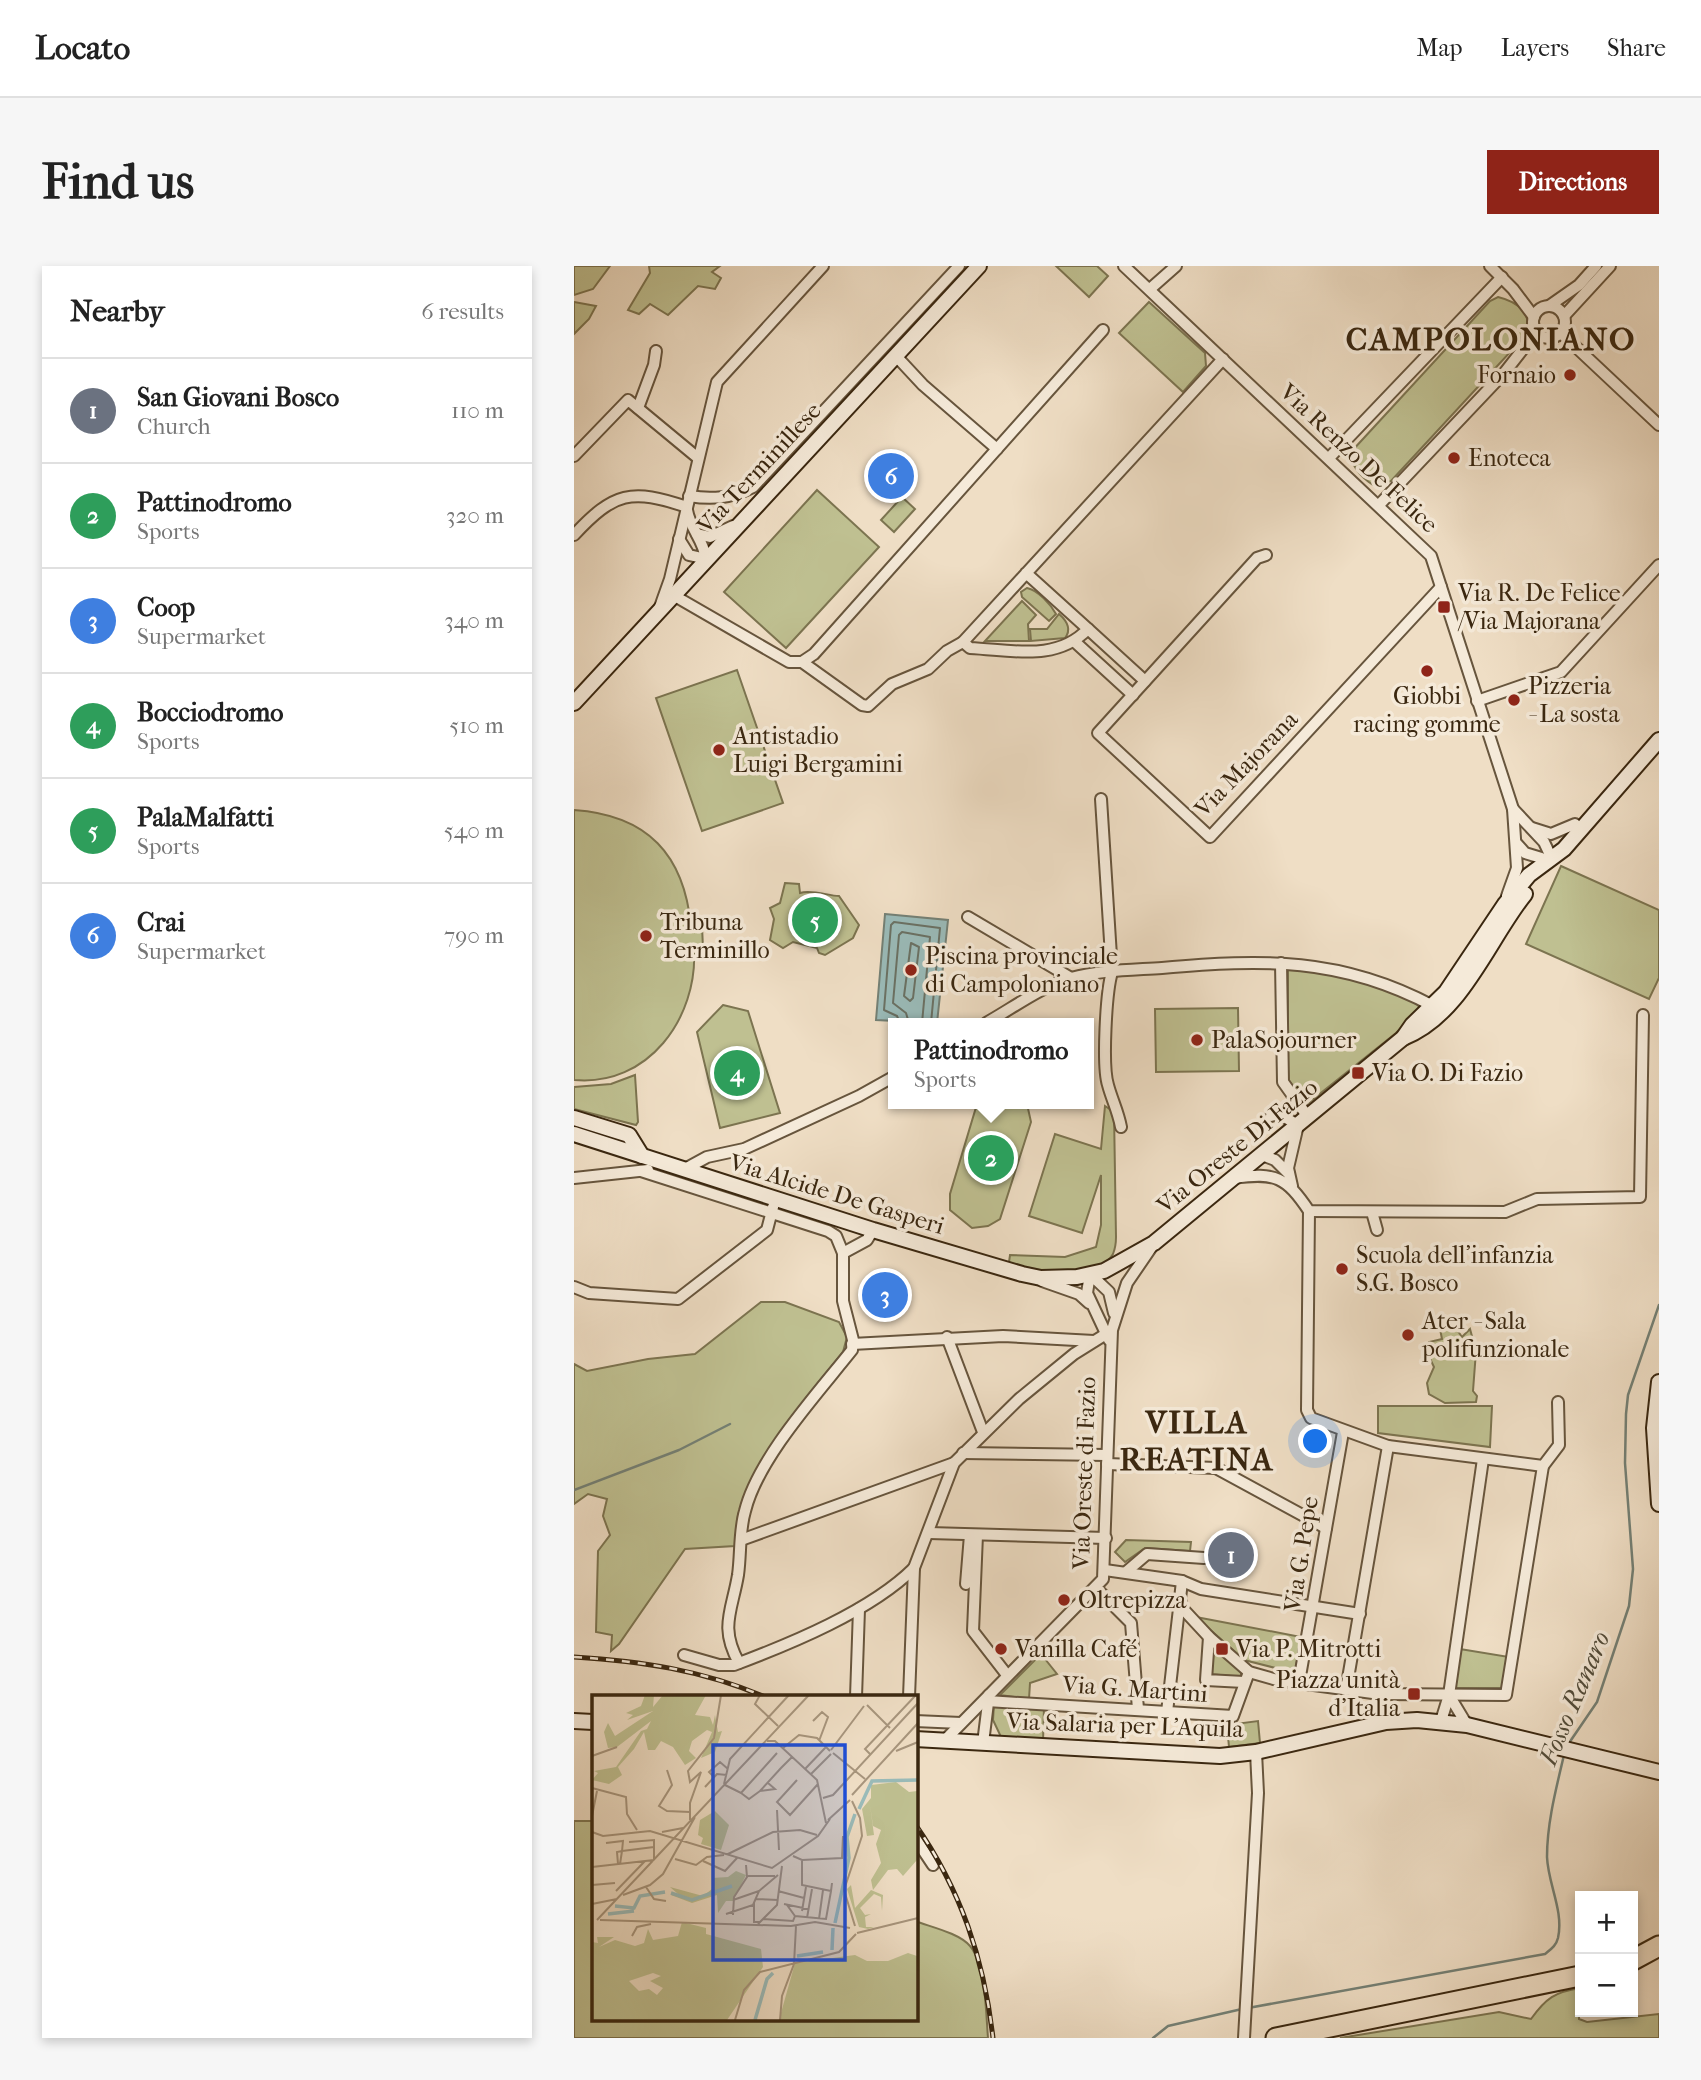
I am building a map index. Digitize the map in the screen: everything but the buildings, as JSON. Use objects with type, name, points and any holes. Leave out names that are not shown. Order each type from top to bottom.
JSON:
[{"type":"highway","points":[[1638,1957],[1659,1946]]},
{"type":"highway","points":[[1276,2038],[1575,1977]]},
{"type":"street","points":[[659,609],[717,382],[823,266]]},
{"type":"street","points":[[574,535],[611,502],[640,495],[688,502],[713,500],[738,495],[753,487],[959,266]]},
{"type":"street","name":"Via Terminillese","points":[[574,703],[979,266]]},
{"type":"street","name":"Via Renzo De Felice","points":[[1124,266],[1431,555],[1513,809]]},
{"type":"street","points":[[1150,289],[1176,266]]},
{"type":"street","points":[[1490,266],[1513,289],[1543,337]]},
{"type":"street","points":[[1523,349],[1534,321],[1547,307],[1579,285],[1596,266]]},
{"type":"street","points":[[1564,316],[1610,266]]},
{"type":"street","points":[[1329,458],[1502,277]]},
{"type":"street","points":[[1378,505],[1523,349],[1543,337],[1552,338],[1561,333],[1565,325],[1564,316],[1558,309],[1547,307],[1513,289]]},
{"type":"street","points":[[673,594],[789,662],[802,662],[814,654],[1103,330]]},
{"type":"street","points":[[1561,333],[1659,425]]},
{"type":"street","points":[[638,408],[654,365],[656,351]]},
{"type":"street","points":[[895,356],[923,385],[997,449]]},
{"type":"street","points":[[802,662],[863,705],[869,706],[892,684],[928,669],[947,651],[963,642],[1223,359]]},
{"type":"street","points":[[574,456],[628,400],[698,458]]},
{"type":"street","points":[[688,502],[691,527],[697,534],[706,559]]},
{"type":"street","points":[[574,517],[583,526]]},
{"type":"street","points":[[697,534],[710,537],[740,523]]},
{"type":"street","points":[[679,539],[689,555],[706,559]]},
{"type":"street","name":"Via Majorana","points":[[1266,555],[1257,558],[1098,733],[1210,837],[1441,586]]},
{"type":"street","points":[[1477,701],[1561,672],[1659,565]]},
{"type":"street","points":[[1026,573],[1145,681]]},
{"type":"street","points":[[963,642],[970,648],[1048,651],[1075,642],[1088,629]]},
{"type":"street","points":[[1075,642],[1133,695]]},
{"type":"street","name":"Via Oreste Di Fazio","points":[[1090,1274],[1129,1259],[1154,1243],[1404,1038],[1419,1032],[1455,997],[1536,880],[1557,844],[1659,730]]},
{"type":"street","name":"Via Oreste Di Fazio","points":[[1404,1038],[1412,1025],[1433,1006],[1452,983],[1504,904],[1529,875],[1564,849],[1659,740]]},
{"type":"street","points":[[1101,799],[1112,972],[1107,989],[1107,1083],[1118,1108],[1121,1127]]},
{"type":"street","points":[[1513,809],[1544,842],[1545,863],[1517,844]]},
{"type":"street","points":[[1504,904],[1517,868],[1513,809]]},
{"type":"street","points":[[1531,827],[1551,834],[1575,824]]},
{"type":"street","points":[[968,917],[1070,978]]},
{"type":"street","points":[[995,1018],[1070,978],[1219,963],[1281,963],[1356,973],[1397,987],[1433,1006]]},
{"type":"street","points":[[1281,963],[1283,1082],[1303,1121]]},
{"type":"street","points":[[1309,1211],[1505,1212],[1536,1199],[1640,1197],[1643,1015]]},
{"type":"street","points":[[679,1167],[707,1157],[744,1149],[888,1080]]},
{"type":"street","points":[[1271,1116],[1279,1114],[1303,1121]]},
{"type":"street","points":[[574,1118],[629,1135],[642,1163]]},
{"type":"street","points":[[1303,1121],[1289,1153],[1289,1174],[1292,1186],[1309,1211],[1307,1410],[1311,1418],[1343,1432],[1388,1446],[1543,1466]]},
{"type":"street","name":"Via Alcide De Gasperi","points":[[574,1134],[642,1163],[679,1167],[873,1230],[1022,1274],[1062,1278],[1090,1274]]},
{"type":"street","points":[[1262,1155],[1275,1160],[1289,1174]]},
{"type":"street","points":[[1262,1155],[1276,1178]]},
{"type":"street","points":[[574,1178],[642,1163],[772,1214],[828,1231],[836,1236],[843,1253],[844,1315],[852,1350],[769,1461],[752,1490],[744,1512],[727,1626],[731,1647],[739,1663]]},
{"type":"street","points":[[1234,1178],[1252,1175],[1276,1178],[1292,1186]]},
{"type":"street","points":[[574,1287],[596,1294],[678,1299],[767,1230],[775,1199]]},
{"type":"street","points":[[1372,1212],[1377,1230]]},
{"type":"street","points":[[843,1253],[867,1240],[873,1230]]},
{"type":"street","points":[[1114,1317],[1127,1283],[1154,1243]]},
{"type":"street","points":[[1022,1274],[1070,1290],[1090,1303]]},
{"type":"street","points":[[1090,1274],[1110,1292],[1114,1317]]},
{"type":"street","points":[[909,1695],[914,1568],[954,1463],[983,1432],[1074,1354],[1096,1341],[1108,1338],[1087,1293],[1090,1274]]},
{"type":"street","name":"Via Oreste di Fazio","points":[[944,1741],[1096,1588],[1105,1570],[1108,1338],[1114,1317]]},
{"type":"street","points":[[852,1344],[1003,1336],[1096,1341]]},
{"type":"street","points":[[947,1337],[983,1432]]},
{"type":"street","points":[[1659,1382],[1654,1427],[1659,1504]]},
{"type":"street","points":[[1209,1637],[1206,1680],[1246,1677],[1380,1694],[1506,1695],[1543,1466],[1559,1445],[1558,1402]]},
{"type":"street","name":"Via G. Pepe","points":[[1299,1682],[1343,1432]]},
{"type":"street","points":[[1346,1690],[1388,1446]]},
{"type":"street","points":[[963,1453],[1107,1459],[1216,1468],[1326,1528]]},
{"type":"street","points":[[1441,1721],[1449,1695],[1483,1459]]},
{"type":"street","points":[[741,1540],[954,1463]]},
{"type":"street","points":[[929,1533],[1106,1538]]},
{"type":"street","points":[[966,1584],[973,1535]]},
{"type":"street","points":[[973,1535],[972,1628],[978,1642],[1007,1675]]},
{"type":"street","points":[[1126,1572],[1147,1554],[1204,1558]]},
{"type":"street","points":[[684,1655],[719,1665],[739,1663],[859,1609],[914,1568]]},
{"type":"street","points":[[1105,1570],[1182,1581],[1201,1589],[1360,1614]]},
{"type":"street","points":[[1167,1712],[1182,1581]]},
{"type":"street","points":[[1096,1588],[1131,1623],[1138,1709]]},
{"type":"street","points":[[1180,1599],[1192,1620],[1246,1677]]},
{"type":"street","points":[[856,1695],[859,1609]]},
{"type":"street","name":"Via G. Martini","points":[[989,1697],[1233,1716],[1246,1677]]},
{"type":"street","points":[[1449,1695],[1466,1725]]},
{"type":"street","points":[[975,1743],[989,1697]]},
{"type":"street","points":[[917,1721],[963,1720],[964,1731],[975,1743]]},
{"type":"street","points":[[574,1721],[592,1722]]},
{"type":"street","name":"Via Salaria per L'Aquila","points":[[917,1739],[1220,1756],[1256,1752],[1387,1722],[1441,1721],[1541,1741],[1659,1772]]},
{"type":"street","points":[[1244,2038],[1258,1793],[1256,1752]]},
{"type":"street","points":[[917,1841],[933,1865]]},
{"type":"green space","points":[[574,266],[610,266],[593,289],[574,295]]},
{"type":"green space","points":[[649,266],[720,266],[712,272],[721,278],[715,289],[698,286],[668,315],[650,304],[639,314],[628,310],[650,273]]},
{"type":"green space","points":[[1056,266],[1097,266],[1108,276],[1089,297]]},
{"type":"green space","points":[[1498,297],[1523,310],[1528,322],[1525,336],[1391,481],[1373,485],[1364,479],[1353,462],[1351,452],[1490,301]]},
{"type":"green space","points":[[574,302],[596,306],[589,319],[574,334]]},
{"type":"green space","points":[[1149,302],[1205,353],[1206,366],[1183,392],[1119,333]]},
{"type":"green space","points":[[817,490],[879,547],[786,648],[724,592]]},
{"type":"green space","points":[[902,497],[915,509],[894,532],[881,520]]},
{"type":"green space","points":[[1027,588],[1040,595],[1054,610],[1056,614],[1049,621],[1022,597],[1021,592]]},
{"type":"green space","points":[[1022,601],[1036,615],[1028,624],[1029,641],[985,641]]},
{"type":"green space","points":[[1059,614],[1068,625],[1065,638],[1031,641],[1030,629],[1047,629]]},
{"type":"green space","name":"Antistadio Luigi Bergamini","points":[[737,670],[783,803],[702,831],[656,698]]},
{"type":"green space","points":[[574,810],[623,820],[658,843],[680,879],[691,926],[702,926],[703,948],[694,949],[693,975],[687,1000],[677,1023],[663,1043],[646,1060],[625,1072],[601,1079],[574,1080]]},
{"type":"green space","points":[[1561,866],[1659,910],[1659,978],[1649,999],[1526,944]]},
{"type":"green space","points":[[785,883],[799,884],[800,893],[839,896],[859,925],[853,938],[825,955],[819,953],[817,948],[793,942],[783,948],[770,940],[774,919],[770,908],[780,903]]},
{"type":"green space","points":[[1288,968],[1379,986],[1397,992],[1420,1008],[1396,1033],[1307,1104],[1297,1097],[1288,1082]]},
{"type":"green space","points":[[723,1005],[748,1011],[780,1113],[720,1128],[697,1032]]},
{"type":"green space","name":"PalaSojourner","points":[[1238,1008],[1239,1071],[1156,1072],[1155,1009]]},
{"type":"green space","points":[[635,1075],[636,1125],[574,1109],[574,1087],[611,1084]]},
{"type":"green space","points":[[1105,1106],[1114,1112],[1116,1237],[1113,1254],[1106,1262],[1082,1270],[1052,1271],[1016,1267],[1009,1262],[1010,1255],[1065,1257],[1096,1247],[1101,1225],[1101,1175],[1082,1233],[1029,1216],[1055,1134],[1101,1149]]},
{"type":"green space","points":[[976,1109],[1028,1109],[1031,1122],[1000,1219],[988,1226],[972,1228],[950,1210],[950,1194]]},
{"type":"green space","points":[[761,1302],[785,1302],[839,1322],[847,1337],[843,1352],[805,1399],[746,1492],[738,1515],[735,1546],[685,1549],[619,1644],[611,1651],[612,1635],[596,1632],[598,1551],[610,1535],[603,1516],[607,1499],[588,1494],[574,1504],[574,1364],[587,1371],[648,1359],[695,1354]]},
{"type":"green space","points":[[1453,1324],[1462,1337],[1470,1329],[1476,1351],[1473,1391],[1477,1396],[1476,1402],[1445,1403],[1429,1394],[1427,1383],[1434,1367],[1426,1350],[1429,1342],[1442,1339],[1440,1329]]},
{"type":"green space","points":[[1378,1406],[1492,1406],[1490,1447],[1378,1433]]},
{"type":"green space","points":[[1126,1540],[1191,1542],[1190,1551],[1145,1548],[1125,1562],[1115,1552]]},
{"type":"green space","points":[[1196,1617],[1301,1637],[1295,1673],[1244,1660]]},
{"type":"green space","points":[[1213,1646],[1241,1672],[1241,1677],[1210,1674]]},
{"type":"green space","name":"Piazza unità d'Italia","points":[[1460,1649],[1509,1657],[1505,1688],[1454,1688]]},
{"type":"green space","points":[[1041,1654],[1057,1674],[1030,1683],[1029,1699],[1000,1695]]},
{"type":"green space","points":[[994,1704],[1044,1707],[1043,1742],[1002,1739],[993,1720]]},
{"type":"green space","points":[[1258,1721],[1260,1743],[1229,1747],[1227,1725]]},
{"type":"green space","points":[[574,1821],[592,1821],[592,2021],[917,2021],[917,1922],[959,1937],[975,1954],[984,1990],[988,2038],[574,2038]]},
{"type":"green space","points":[[1575,1989],[1575,2017],[1587,2022],[1659,2014],[1659,2038],[1340,2038],[1499,2012],[1531,2019],[1552,1997]]},
{"type":"water","name":"Piscina provinciale di Campoloniano","points":[[885,914],[948,920],[938,1018],[876,1020]]},
{"type":"waterway","name":"Fosso Ranaro","points":[[1567,1746],[1597,1702],[1629,1606],[1633,1569],[1625,1463],[1626,1414],[1628,1395],[1659,1305]]},
{"type":"waterway","points":[[574,1490],[679,1450],[730,1424]]},
{"type":"waterway","name":"Fosso Ranaro","points":[[1248,2008],[1545,1954],[1556,1943],[1559,1928],[1547,1844],[1564,1755]]},
{"type":"waterway","name":"Fosso Ranaro","points":[[1153,2038],[1168,2026],[1242,2009]]},
{"type":"railway","points":[[574,1657],[671,1668],[718,1680],[760,1695]]},
{"type":"railway","points":[[917,1827],[945,1874],[968,1926],[983,1981],[993,2038]]},
{"type":"place","name":"Fornaio","points":[[1570,375]]},
{"type":"place","name":"Enoteca","points":[[1454,458]]},
{"type":"place","name":"Crai","points":[[891,476]]},
{"type":"place","name":"Via R. De Felice /Via Majorana","points":[[1444,607]]},
{"type":"place","name":"Giobbi racing gomme","points":[[1427,671]]},
{"type":"place","name":"Pizzeria - La sosta","points":[[1514,700]]},
{"type":"place","name":"Antistadio Luigi Bergamini","points":[[719,750]]},
{"type":"place","name":"PalaMalfatti","points":[[815,920]]},
{"type":"place","name":"Tribuna Terminillo","points":[[646,936]]},
{"type":"place","name":"Piscina provinciale di Campoloniano","points":[[911,970]]},
{"type":"place","name":"PalaSojourner","points":[[1197,1040]]},
{"type":"place","name":"Bocciodromo","points":[[737,1073]]},
{"type":"place","name":"Via O. Di Fazio","points":[[1358,1073]]},
{"type":"place","name":"Pattinodromo","points":[[991,1158]]},
{"type":"place","name":"Scuola dell'infanzia S.G. Bosco","points":[[1342,1269]]},
{"type":"place","name":"Coop","points":[[885,1295]]},
{"type":"place","name":"Ater - Sala polifunzionale","points":[[1408,1335]]},
{"type":"place","name":"San Giovani Bosco","points":[[1231,1555]]},
{"type":"place","name":"Oltrepizza","points":[[1064,1600]]},
{"type":"place","name":"Vanilla Café","points":[[1001,1649]]},
{"type":"place","name":"Via P. Mitrotti","points":[[1222,1649]]},
{"type":"place","name":"Piazza unità d'Italia","points":[[1414,1694]]},
{"type":"district","name":"CAMPOLONIANO","points":[[1491,339]]},
{"type":"district","name":"VILLA REATINA","points":[[1197,1440]]}]
